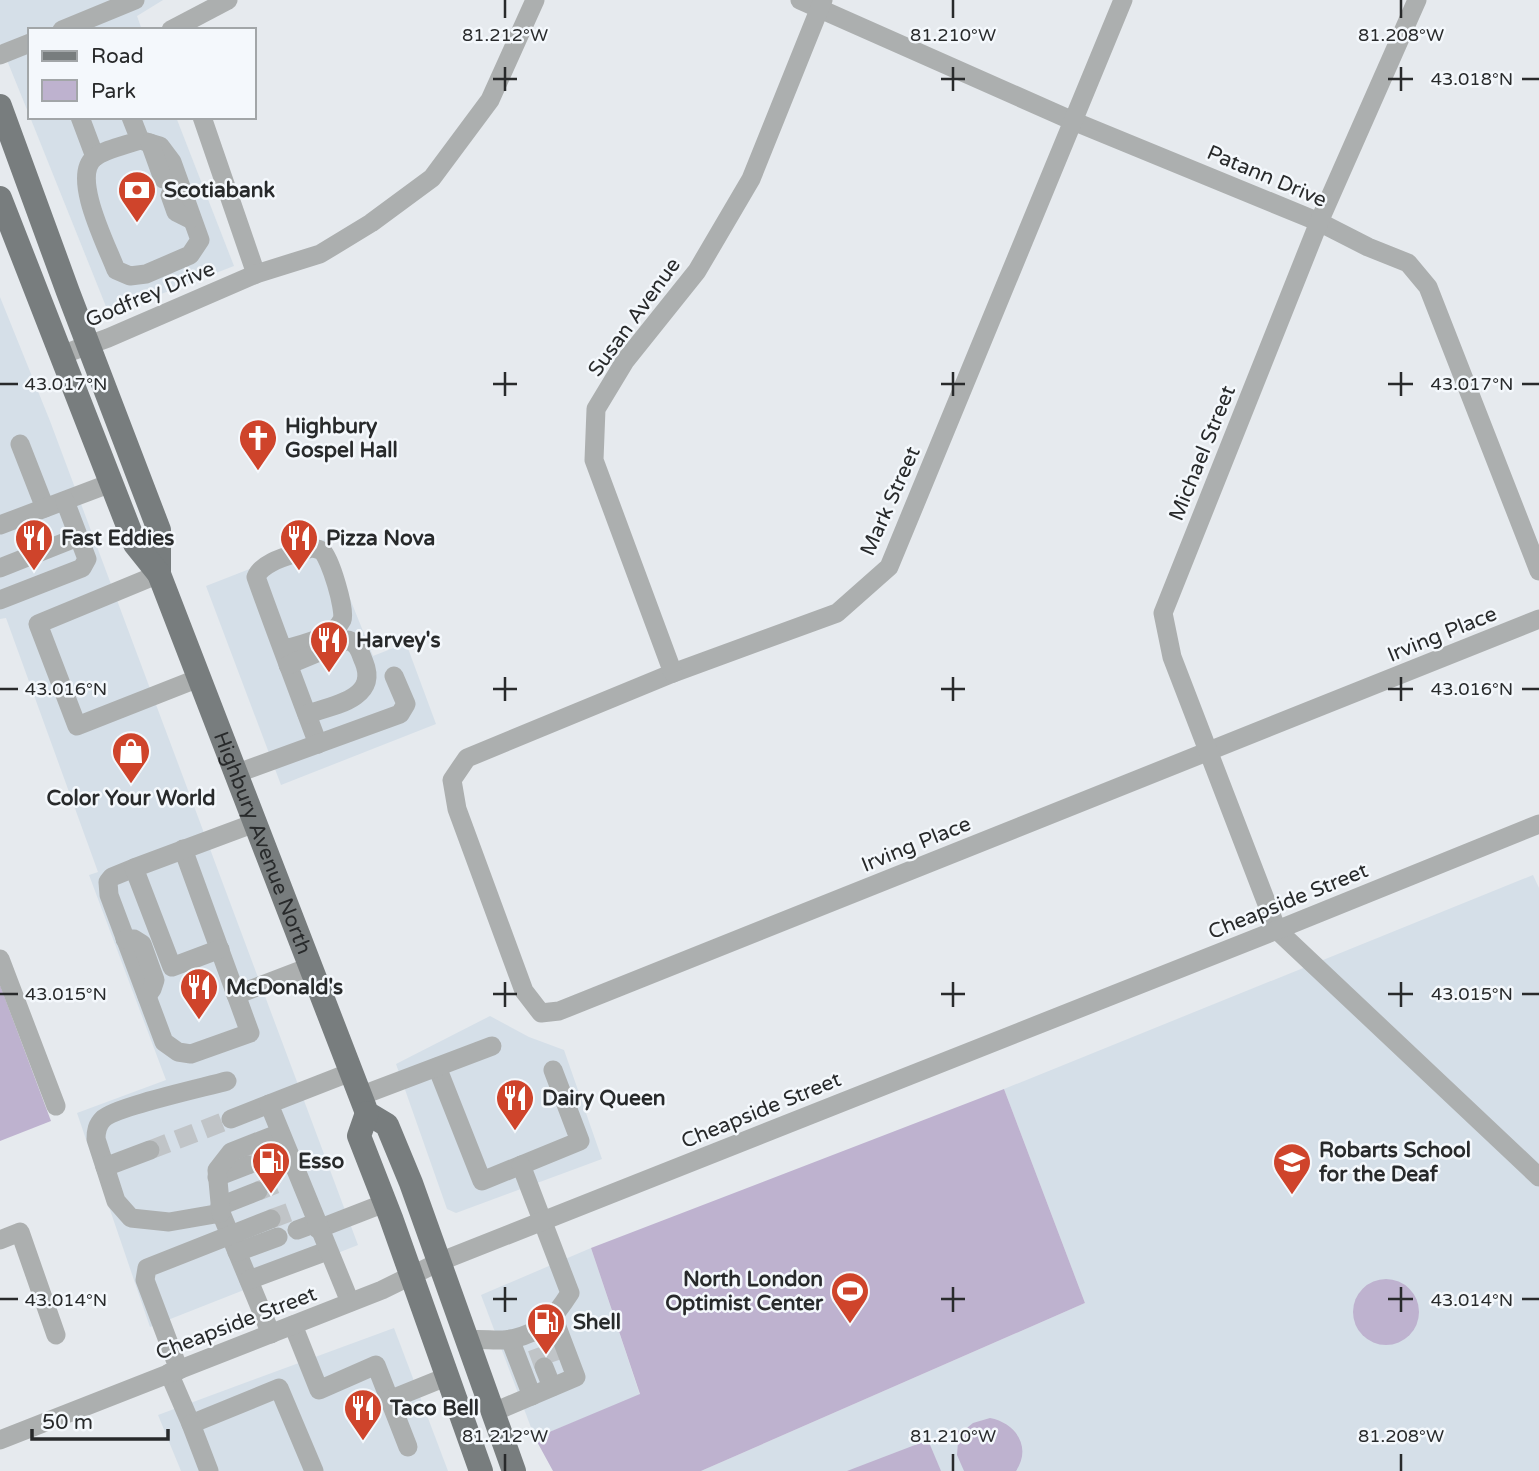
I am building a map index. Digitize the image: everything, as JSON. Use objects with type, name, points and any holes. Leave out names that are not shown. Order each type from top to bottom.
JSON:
[{"type":"main road","name":"Highbury Avenue North","points":[[0,106],[159,530],[159,574]]},
{"type":"main road","name":"Highbury Avenue North","points":[[0,198],[135,544],[159,574],[364,1105],[387,1125],[411,1183],[514,1471]]},
{"type":"main road","name":"Highbury Avenue North","points":[[364,1105],[359,1136],[481,1471]]},
{"type":"street","points":[[66,28],[135,0]]},
{"type":"street","points":[[176,28],[228,0]]},
{"type":"street","name":"Godfrey Drive","points":[[61,355],[256,274],[320,254],[371,223],[432,178],[490,100],[535,0]]},
{"type":"street","name":"Patann Drive","points":[[800,0],[821,4],[1073,121],[1318,222],[1408,263],[1428,287],[1539,571]]},
{"type":"street","name":"Mark Street","points":[[452,780],[467,758],[673,673],[837,613],[890,567],[1123,0]]},
{"type":"street","name":"Michael Street","points":[[1277,930],[1172,657],[1163,612],[1318,222],[1417,0]]},
{"type":"street","name":"Susan Avenue","points":[[673,673],[594,460],[596,409],[625,361],[697,271],[751,179],[821,4]]},
{"type":"street","points":[[0,55],[28,44]]},
{"type":"street","points":[[81,119],[95,157]]},
{"type":"street","points":[[132,119],[167,187],[176,212],[194,221]]},
{"type":"street","points":[[203,119],[256,274]]},
{"type":"street","points":[[145,141],[160,146],[173,162],[200,240],[190,255],[146,274],[130,276],[116,270],[86,189],[86,169],[95,157],[145,141]]},
{"type":"street","points":[[20,444],[45,508]]},
{"type":"street","points":[[0,526],[111,483]]},
{"type":"street","points":[[0,600],[82,568],[87,559],[65,500]]},
{"type":"street","points":[[0,568],[78,537]]},
{"type":"street","points":[[285,657],[335,628],[342,621],[341,597],[326,556],[316,548],[267,565],[256,577],[285,657],[318,744]]},
{"type":"street","points":[[159,574],[38,624],[77,726],[199,678]]},
{"type":"street","name":"Irving Place","points":[[452,780],[457,809],[524,991],[541,1013],[559,1011],[1539,620]]},
{"type":"street","points":[[285,657],[348,640],[355,642],[368,672],[365,688],[358,694],[307,714]]},
{"type":"street","points":[[235,774],[400,714],[407,704],[394,676]]},
{"type":"street","points":[[183,849],[250,1033],[191,1054],[178,1052],[164,1042],[109,895],[108,882],[134,868],[183,849],[255,823]]},
{"type":"street","name":"Cheapside Street","points":[[0,1440],[271,1334],[439,1262],[1539,824]]},
{"type":"street","points":[[134,868],[173,967],[219,949]]},
{"type":"street","points":[[1277,930],[1539,1177]]},
{"type":"street","points":[[0,959],[56,1106]]},
{"type":"street","points":[[236,995],[309,967]]},
{"type":"street","points":[[364,1105],[437,1067],[492,1046]]},
{"type":"street","points":[[437,1067],[482,1181],[580,1141],[553,1070]]},
{"type":"street","points":[[231,1119],[351,1072]]},
{"type":"street","points":[[227,1081],[159,1098],[104,1117],[96,1129],[96,1139],[116,1202],[131,1218],[169,1222],[220,1209],[258,1191]]},
{"type":"street","points":[[269,1104],[288,1180],[314,1219],[350,1302]]},
{"type":"street","points":[[271,1334],[220,1209],[217,1170],[231,1152],[278,1147]]},
{"type":"street","points":[[105,1167],[150,1150]]},
{"type":"street","points":[[217,1177],[248,1165]]},
{"type":"street","points":[[468,1340],[510,1339],[543,1333],[570,1293],[521,1165]]},
{"type":"street","points":[[293,1221],[385,1203]]},
{"type":"street","points":[[209,1471],[191,1424],[145,1280],[146,1268],[275,1228]]},
{"type":"street","points":[[0,1240],[20,1232],[56,1335]]},
{"type":"street","points":[[249,1280],[327,1251]]},
{"type":"street","points":[[293,1325],[319,1390],[376,1365],[408,1447]]},
{"type":"street","points":[[494,1412],[576,1377],[543,1333]]},
{"type":"street","points":[[510,1339],[532,1396]]},
{"type":"street","points":[[550,1365],[558,1385]]},
{"type":"street","points":[[389,1400],[446,1377]]},
{"type":"street","points":[[191,1424],[279,1388],[314,1471]]},
{"type":"shaded area","points":[[0,0],[163,0],[137,16],[141,28],[28,28],[28,112],[0,43]]},
{"type":"shaded area","points":[[31,119],[177,119],[234,266],[109,314]]},
{"type":"shaded area","points":[[0,297],[50,421],[358,1245],[150,1327],[77,1113],[166,1080],[89,875],[98,872],[6,618],[0,619]]},
{"type":"shaded area","points":[[326,539],[373,656],[406,643],[436,724],[281,785],[206,586]]},
{"type":"shaded area","name":"Robarts School for the Deaf","points":[[1533,875],[1539,888],[1539,1471],[701,1471],[1085,1303],[1004,1089]]},
{"type":"shaded area","points":[[490,1016],[529,1037],[564,1050],[602,1159],[456,1213],[447,1209],[396,1064]]},
{"type":"shaded area","points":[[591,1248],[640,1395],[535,1438],[481,1295]]},
{"type":"shaded area","points":[[394,1328],[448,1471],[181,1471],[158,1415]]},
{"type":"green space","points":[[0,985],[51,1121],[0,1141]]},
{"type":"green space","points":[[1004,1089],[1085,1303],[701,1471],[553,1471],[535,1438],[640,1394],[591,1248]]},
{"type":"green space","points":[[1386,1279],[1399,1282],[1409,1289],[1416,1299],[1419,1312],[1416,1325],[1409,1335],[1399,1342],[1386,1345],[1373,1342],[1363,1335],[1356,1325],[1353,1312],[1356,1299],[1363,1289],[1373,1282]]},
{"type":"green space","points":[[990,1418],[1007,1425],[1019,1437],[1022,1445],[1021,1462],[1016,1471],[964,1471],[957,1455],[958,1442],[953,1440],[957,1430],[962,1432],[973,1423]]},
{"type":"green space","points":[[928,1440],[941,1471],[847,1471]]},
{"type":"tunnel","points":[[150,1150],[231,1119]]},
{"type":"tunnel","points":[[248,1165],[269,1157]]},
{"type":"tunnel","points":[[258,1191],[279,1183]]},
{"type":"tunnel","points":[[271,1219],[290,1212]]},
{"type":"tunnel","points":[[550,1343],[557,1363]]},
{"type":"tunnel","points":[[537,1348],[544,1367]]},
{"type":"place","name":"Scotiabank","points":[[137,224]]},
{"type":"place","name":"Highbury Gospel Hall","points":[[258,472]]},
{"type":"place","name":"Fast Eddies","points":[[34,572]]},
{"type":"place","name":"Pizza Nova","points":[[299,572]]},
{"type":"place","name":"Harvey's","points":[[329,674]]},
{"type":"place","name":"Color Your World","points":[[131,785]]},
{"type":"place","name":"McDonald's","points":[[199,1021]]},
{"type":"place","name":"Dairy Queen","points":[[515,1132]]},
{"type":"place","name":"Esso","points":[[271,1195]]},
{"type":"place","name":"Robarts School for the Deaf","points":[[1292,1196]]},
{"type":"place","name":"North London Optimist Center","points":[[850,1325]]},
{"type":"place","name":"Shell","points":[[546,1356]]},
{"type":"place","name":"Taco Bell","points":[[363,1442]]}]
